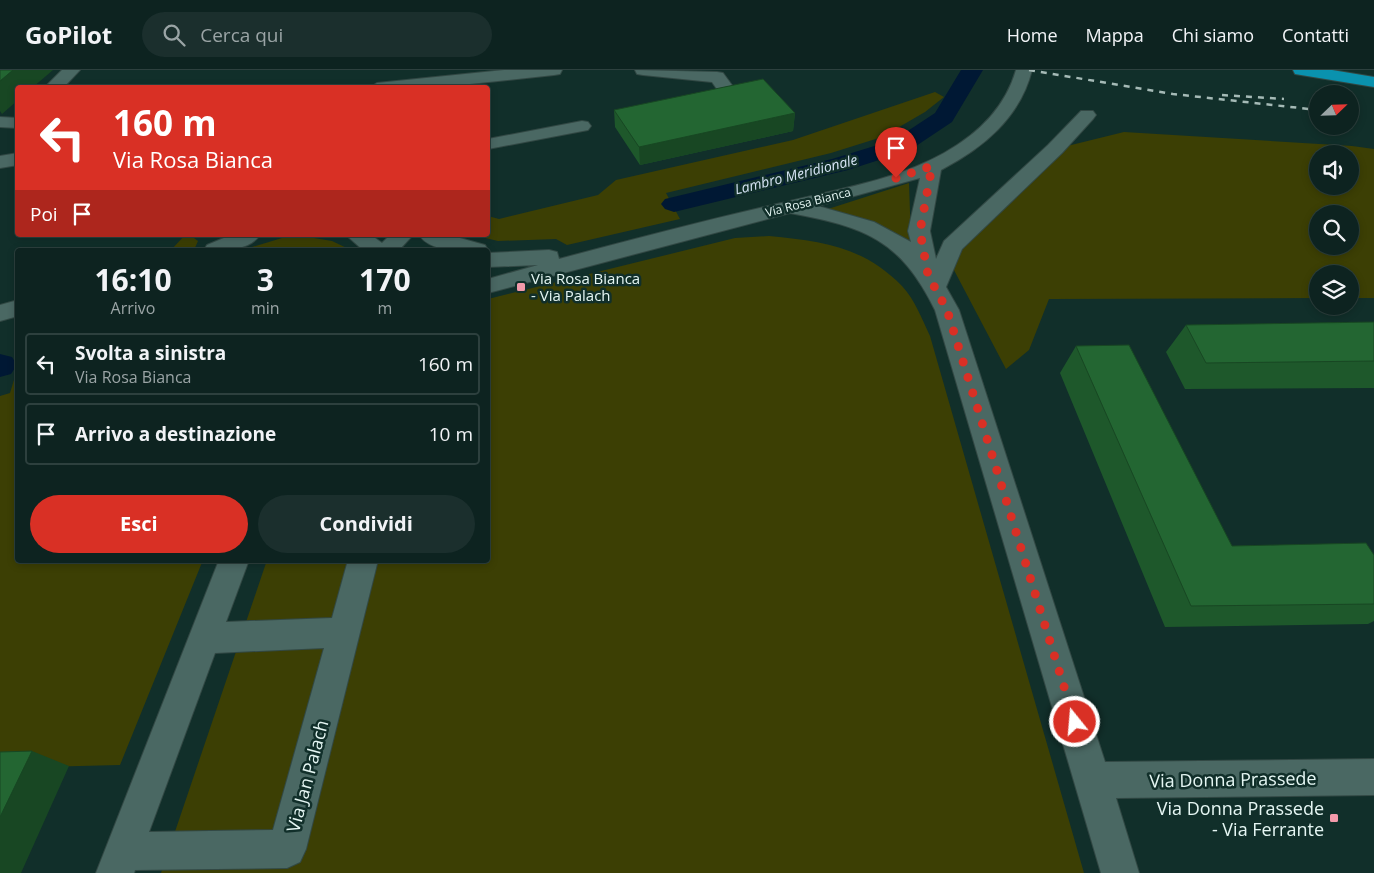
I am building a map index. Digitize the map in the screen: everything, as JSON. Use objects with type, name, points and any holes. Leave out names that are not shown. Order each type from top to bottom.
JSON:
[{"type":"highway","points":[[1301,70],[1374,82]]},
{"type":"street","points":[[55,85],[72,70]]},
{"type":"street","points":[[406,85],[554,70]]},
{"type":"street","points":[[643,70],[716,77],[725,88]]},
{"type":"street","name":"Via Rosa Bianca","points":[[490,285],[608,252],[878,184],[932,166],[950,158],[992,127],[1007,110],[1024,70]]},
{"type":"street","points":[[932,281],[952,246],[1055,148],[1087,114]]},
{"type":"street","points":[[490,144],[582,126]]},
{"type":"street","points":[[0,162],[15,160]]},
{"type":"street","points":[[932,166],[920,231],[932,281]]},
{"type":"street","points":[[789,207],[861,222],[888,237],[909,254],[932,281],[947,310],[1120,873]]},
{"type":"street","points":[[735,221],[778,223],[837,232],[871,242],[902,258],[932,281]]},
{"type":"street","points":[[360,237],[374,248]]},
{"type":"street","points":[[389,248],[400,237]]},
{"type":"street","points":[[435,237],[454,245],[468,248]]},
{"type":"street","points":[[490,252],[517,259]]},
{"type":"street","name":"Via Rosa Bianca","points":[[490,260],[608,252]]},
{"type":"street","points":[[0,314],[15,309]]},
{"type":"street","points":[[0,314],[15,314]]},
{"type":"street","name":"Via Jan Palach","points":[[233,563],[119,862],[287,848],[362,563]]},
{"type":"street","points":[[205,638],[345,632]]},
{"type":"street","name":"Via Donna Prassede","points":[[1092,780],[1374,777]]},
{"type":"shaded area","points":[[935,92],[944,97],[925,112],[882,137],[831,153],[666,193],[680,219],[567,245],[556,239],[498,241],[481,237],[490,237],[490,217],[499,219],[598,195],[616,180],[793,140]]},
{"type":"shaded area","points":[[1124,132],[1336,145],[1309,145],[1309,195],[1359,195],[1359,147],[1374,149],[1374,298],[1359,298],[1359,265],[1309,265],[1309,298],[1049,299],[1029,350],[1006,369],[945,253],[1055,149]]},
{"type":"shaded area","points":[[909,183],[911,241],[871,221],[828,209]]},
{"type":"shaded area","points":[[769,236],[824,243],[840,248],[872,262],[902,286],[911,297],[930,336],[1084,873],[161,873],[266,563],[490,563],[490,299],[735,238]]},
{"type":"shaded area","points":[[183,237],[193,237],[198,241],[195,248],[173,248]]},
{"type":"shaded area","points":[[308,237],[332,241],[347,248],[249,248],[282,238]]},
{"type":"shaded area","points":[[15,377],[15,563],[202,563],[120,765],[0,768],[0,396],[10,393]]},
{"type":"building","points":[[0,70],[13,70],[0,81]]},
{"type":"building","points":[[763,79],[795,113],[639,147],[614,110]]},
{"type":"building","points":[[1374,322],[1374,361],[1206,363],[1186,325]]},
{"type":"building","points":[[1129,345],[1232,546],[1366,543],[1374,555],[1374,604],[1191,606],[1076,346]]},
{"type":"building","points":[[32,751],[0,817],[0,752]]},
{"type":"waterway","name":"Lambro Meridionale","points":[[674,204],[839,165],[902,145],[944,117],[972,70]]},
{"type":"railway","points":[[1029,70],[1173,94],[1309,109]]},
{"type":"railway","points":[[1222,95],[1284,99]]},
{"type":"place","name":"Via Rosa Bianca - Via Palach","points":[[521,287]]},
{"type":"place","name":"Via Donna Prassede - Via Ferrante","points":[[1334,818]]},
{"type":"route","points":[[896,178],[932,166],[920,231],[928,275],[947,310],[1075,722]]}]
